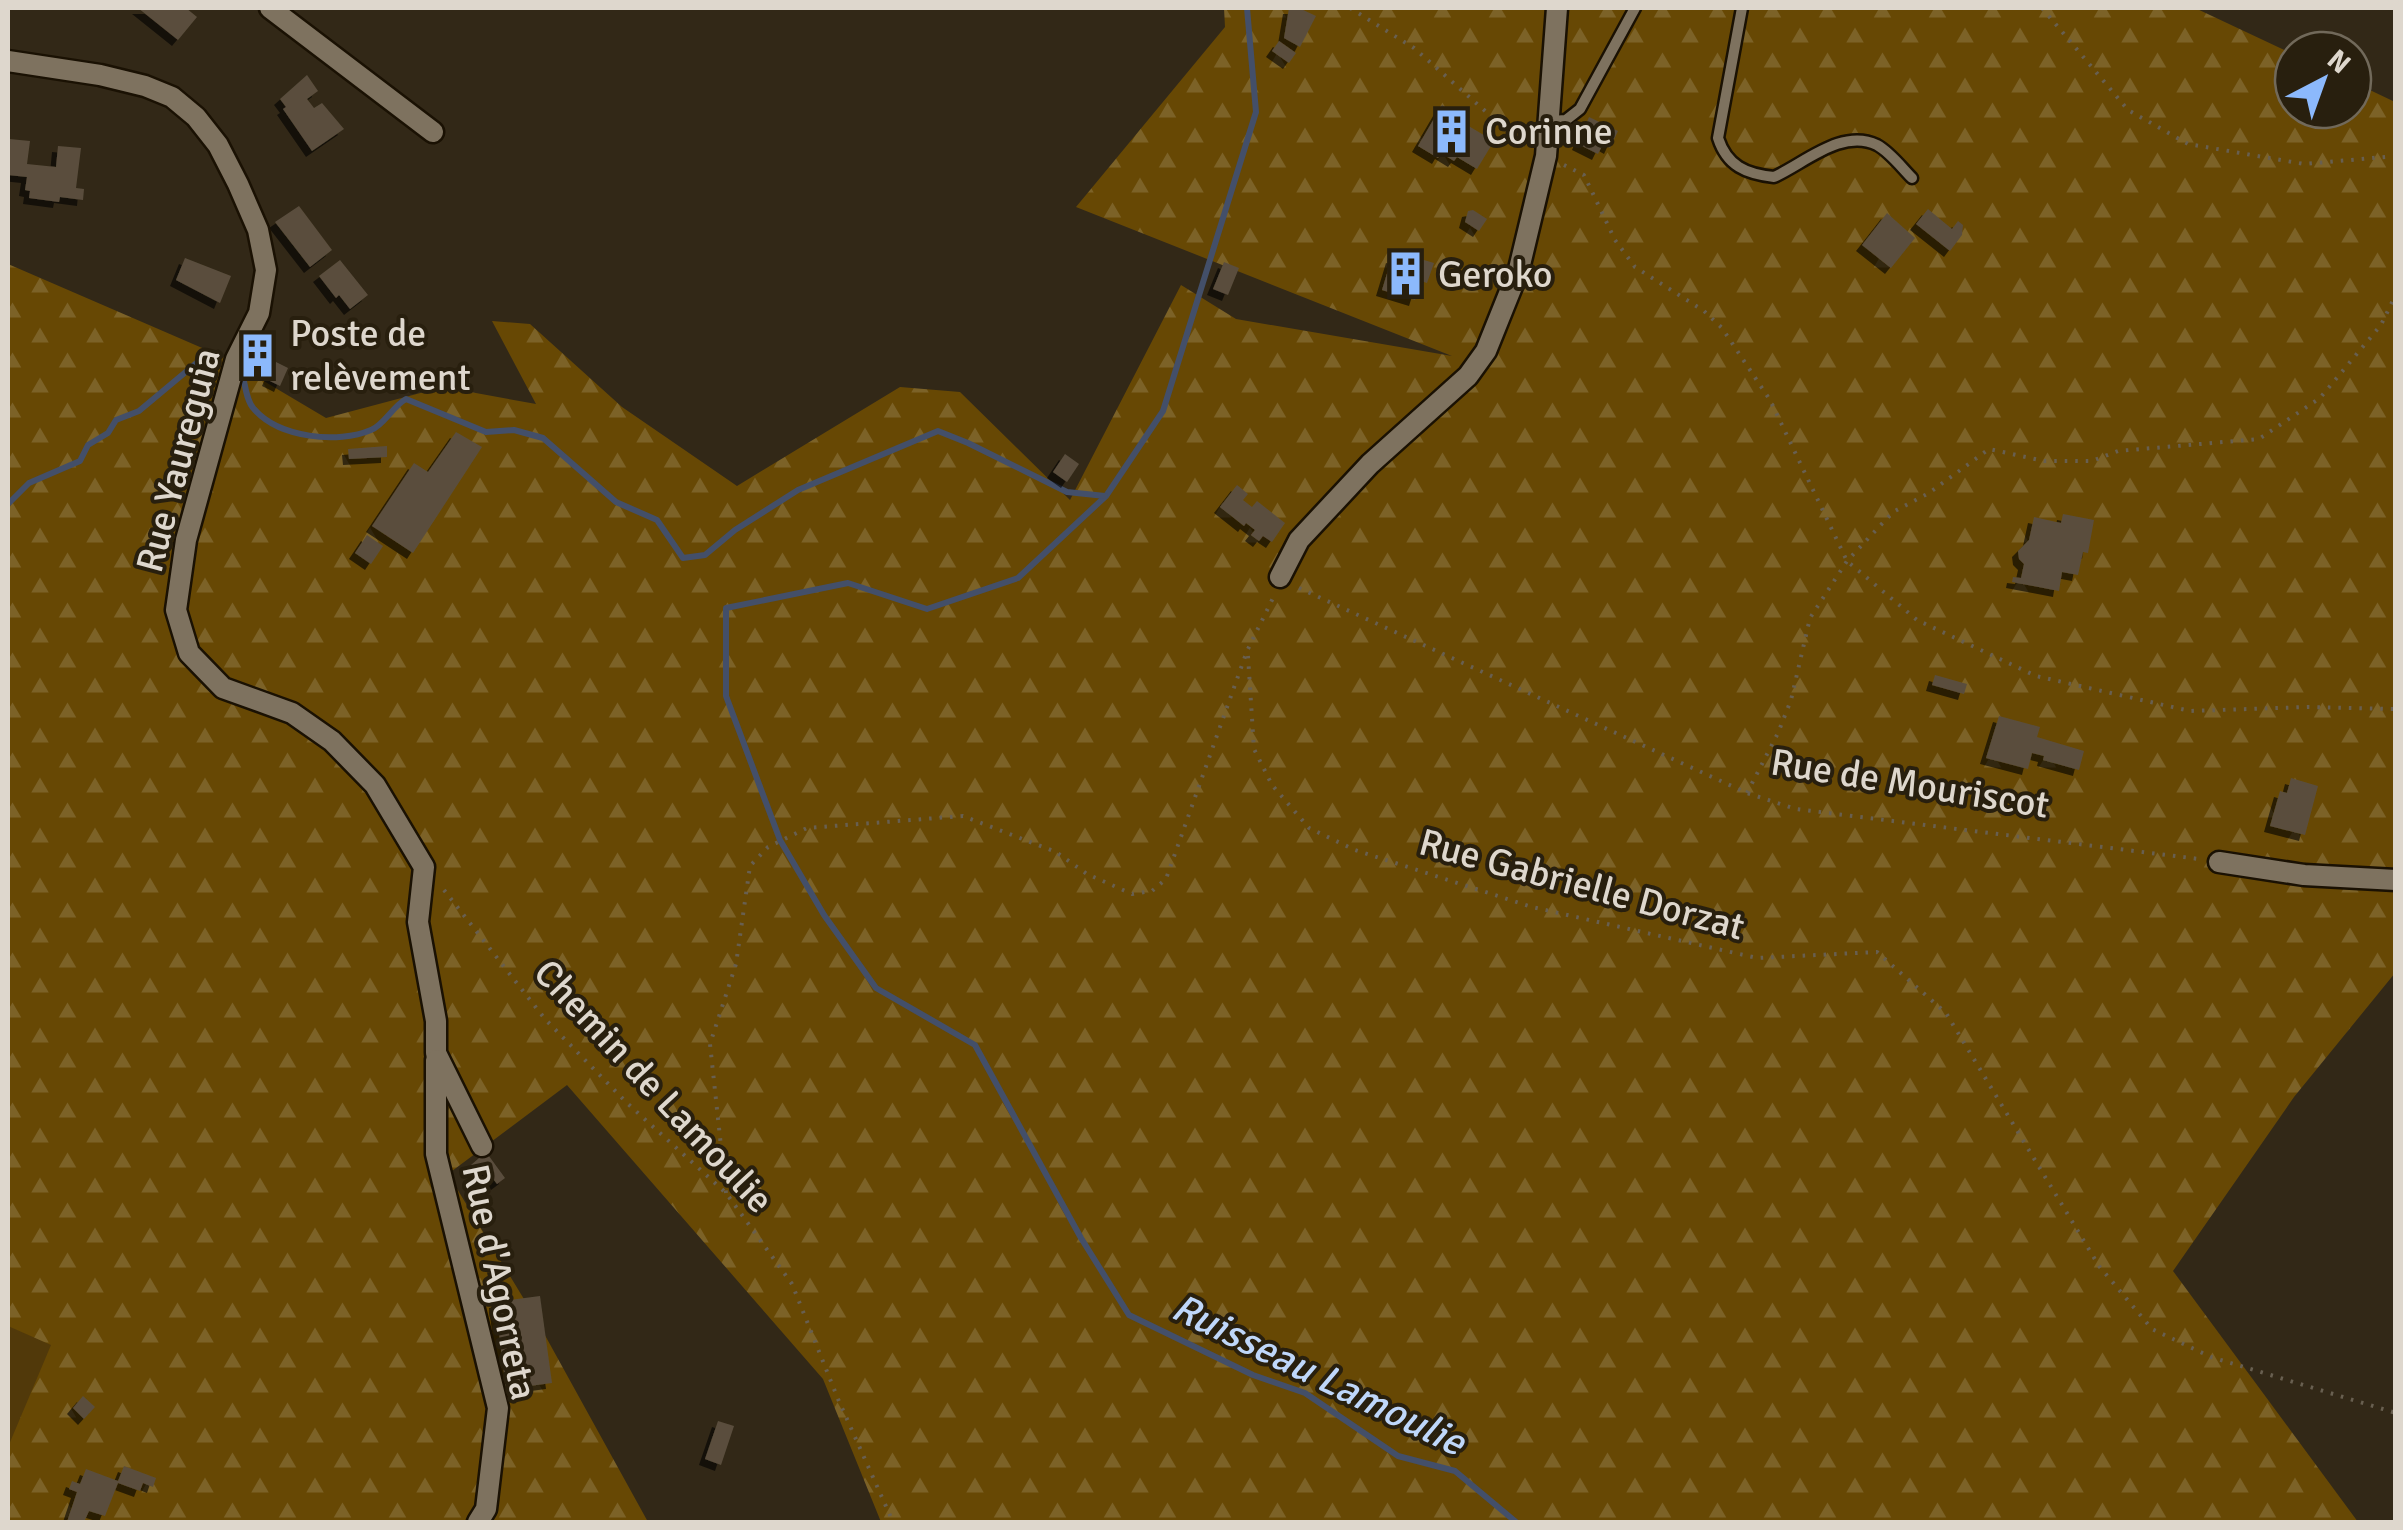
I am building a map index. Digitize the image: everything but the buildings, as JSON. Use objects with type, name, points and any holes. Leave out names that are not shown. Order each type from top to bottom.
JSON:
[{"type":"street","points":[[270,8],[433,132]]},
{"type":"street","points":[[1280,577],[1299,540],[1370,464],[1468,376],[1486,351],[1519,268],[1546,156],[1557,8]]},
{"type":"street","name":"Rue Yaureguia","points":[[8,61],[100,76],[172,97],[196,117],[232,171],[258,230],[266,270],[259,314],[236,359],[196,502],[176,610],[190,653],[223,688],[292,713],[332,741],[374,785],[424,867]]},
{"type":"street","points":[[2218,862],[2304,876],[2396,880]]},
{"type":"street","name":"Rue d'Agorreta","points":[[424,867],[418,922],[436,1021],[436,1154],[498,1408],[486,1510],[478,1522]]},
{"type":"street","name":"Rue d'Agorreta","points":[[436,1053],[482,1146]]},
{"type":"lane","points":[[1550,121],[1566,120],[1580,109],[1635,8]]},
{"type":"lane","points":[[1742,8],[1718,138],[1724,156],[1738,168],[1774,177],[1840,142],[1862,140],[1880,146],[1912,178]]},
{"type":"path","points":[[1350,8],[1414,48],[1524,147],[1584,175],[1615,240],[1635,266],[1704,311],[1722,328],[1770,400],[1847,561],[1918,620],[2036,676],[2190,711],[2396,709]]},
{"type":"path","points":[[2042,8],[2128,110],[2188,144],[2304,164],[2396,156]]},
{"type":"path","points":[[1747,793],[1791,700],[1810,618],[1847,561],[1893,512],[1929,494],[1989,449],[2044,460],[2092,461],[2118,451],[2259,439],[2320,398],[2380,325],[2396,294]]},
{"type":"path","points":[[726,1193],[710,1044],[736,964],[750,866],[768,846],[807,828],[963,816],[1056,852],[1087,874],[1132,894],[1152,891],[1166,879],[1247,651],[1274,598],[1280,577]]},
{"type":"path","name":"Rue de Mouriscot","points":[[1280,577],[1311,596],[1747,793],[1796,808],[2218,862]]},
{"type":"path","name":"Rue Gabrielle Dorzat","points":[[1247,651],[1254,749],[1272,784],[1309,828],[1354,850],[1532,906],[1756,958],[1877,952],[1946,1013],[2099,1266],[2152,1329],[2212,1356],[2396,1413]]},
{"type":"path","name":"Chemin de Lamoulie","points":[[424,867],[478,929],[546,1019],[628,1104],[726,1193],[792,1284],[893,1522]]},
{"type":"green space","points":[[1224,8],[2195,8],[2273,45],[2273,130],[2373,130],[2373,92],[2395,102],[2395,973],[2294,1097],[2173,1271],[2358,1522],[881,1522],[823,1379],[567,1085],[448,1174],[536,1319],[648,1522],[8,1522],[8,264],[223,357],[326,418],[443,387],[536,404],[492,321],[530,324],[622,407],[737,486],[900,387],[960,392],[1070,500],[1181,285],[1236,319],[1452,356],[1076,207],[1225,27]]},
{"type":"shaded area","points":[[8,1326],[51,1345],[8,1447]]},
{"type":"waterway","name":"Ruisseau Lamoulie","points":[[1247,8],[1256,112],[1163,411],[1106,496],[1018,578],[927,609],[848,583],[726,608],[726,696],[780,840],[824,915],[876,988],[975,1045],[1081,1238],[1129,1315],[1253,1375],[1305,1393],[1398,1456],[1455,1471],[1516,1522]]},
{"type":"waterway","points":[[8,504],[29,483],[80,461],[88,445],[108,433],[116,420],[139,411],[206,355],[218,360]]},
{"type":"waterway","points":[[242,372],[254,409],[278,426],[310,436],[342,437],[376,428],[406,399],[486,432],[514,430],[543,438],[616,502],[657,520],[683,558],[705,555],[735,530],[798,490],[938,431],[1067,492],[1105,496]]},
{"type":"place","name":"Corinne","points":[[1452,131]]},
{"type":"place","name":"Geroko","points":[[1405,274]]},
{"type":"place","name":"Poste de relèvement","points":[[257,355]]}]
